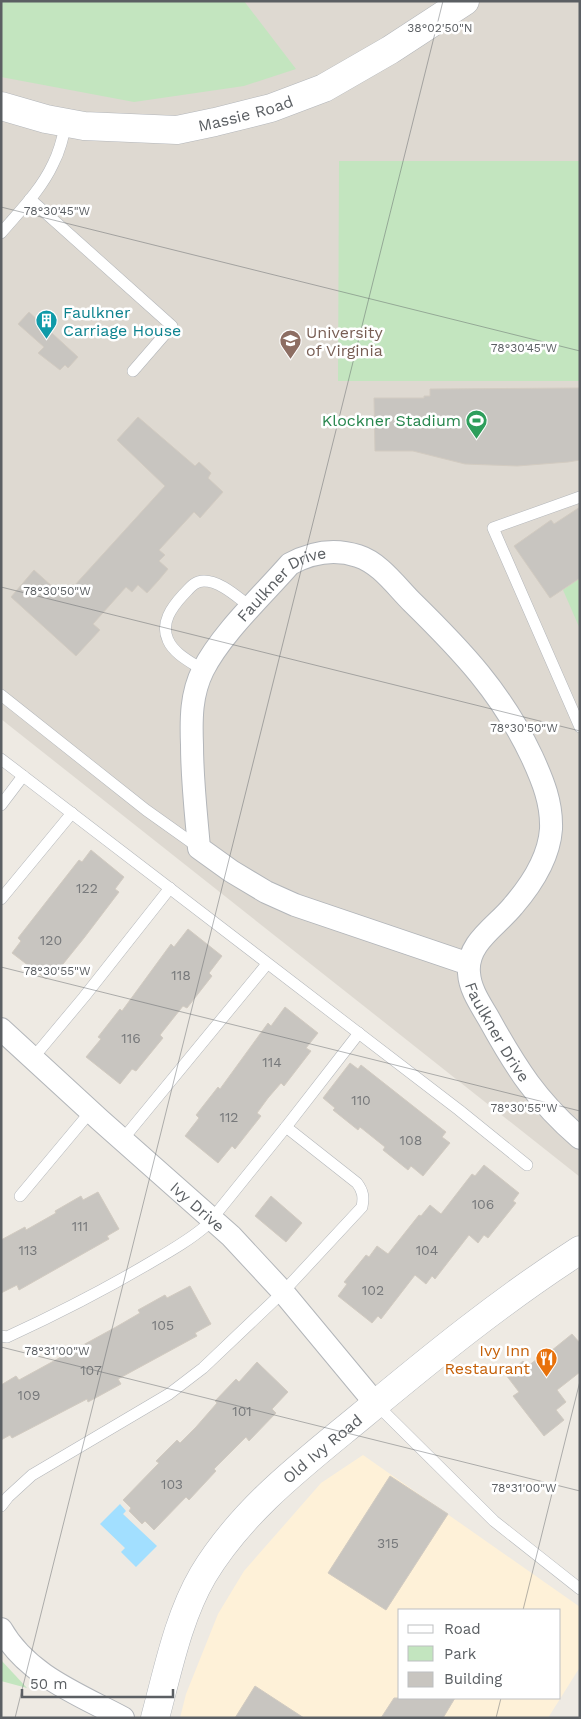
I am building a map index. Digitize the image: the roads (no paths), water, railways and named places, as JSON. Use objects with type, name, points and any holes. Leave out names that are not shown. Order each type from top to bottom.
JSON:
[{"type":"street","name":"Massie Road","points":[[1,106],[84,126],[177,130],[271,108],[324,88],[390,50],[465,1]]},
{"type":"street","name":"Faulkner Drive","points":[[469,964],[295,905],[266,892],[231,871],[199,848],[192,785],[191,712],[195,690],[203,670],[228,634],[290,564],[303,557],[321,552],[339,551],[360,557],[376,566],[450,639],[486,682],[523,738],[545,785],[550,807],[550,830],[546,852],[537,873],[513,906],[481,938],[473,951],[468,972],[471,987],[514,1064],[536,1094],[561,1122],[580,1138]]},
{"type":"street","name":"Ivy Drive","points":[[1,1029],[231,1236],[283,1292],[376,1404]]},
{"type":"street","name":"Old Ivy Road","points":[[154,1718],[185,1613],[197,1586],[218,1552],[249,1514],[281,1483],[456,1338],[545,1272],[580,1250]]},
{"type":"street","points":[[1,1628],[22,1656],[41,1674],[123,1718]]},
{"type":"lane","points":[[1,233],[30,199],[53,165],[66,123]]},
{"type":"lane","points":[[30,199],[172,326],[133,371]]},
{"type":"lane","points":[[580,497],[493,528],[580,727]]},
{"type":"lane","points":[[203,670],[174,650],[167,639],[166,619],[172,607],[195,582],[205,581],[215,583],[251,607]]},
{"type":"lane","points":[[1,695],[146,810],[199,848]]},
{"type":"lane","points":[[1,759],[460,1110],[527,1165]]},
{"type":"lane","points":[[1,805],[23,776]]},
{"type":"lane","points":[[1,899],[72,813]]},
{"type":"lane","points":[[33,1058],[170,888]]},
{"type":"lane","points":[[123,1139],[267,964]]},
{"type":"lane","points":[[1,1336],[6,1337],[37,1323],[133,1273],[196,1235],[212,1219],[359,1033]]},
{"type":"lane","points":[[20,1196],[91,1112]]},
{"type":"lane","points":[[1,1506],[32,1475],[169,1394],[202,1368],[283,1292],[362,1207],[364,1197],[357,1183],[286,1127]]},
{"type":"lane","points":[[376,1404],[494,1521],[580,1589]]},
{"type":"water","points":[[120,1504],[126,1511],[123,1514],[157,1546],[136,1567],[121,1552],[125,1548],[100,1524]]},
{"type":"place","name":"Faulkner Carriage House","points":[[47,340]]},
{"type":"place","name":"University of Virginia","points":[[290,360]]},
{"type":"place","name":"Klockner Stadium","points":[[477,439]]},
{"type":"place","name":"Ivy Inn Restaurant","points":[[546,1378]]}]
